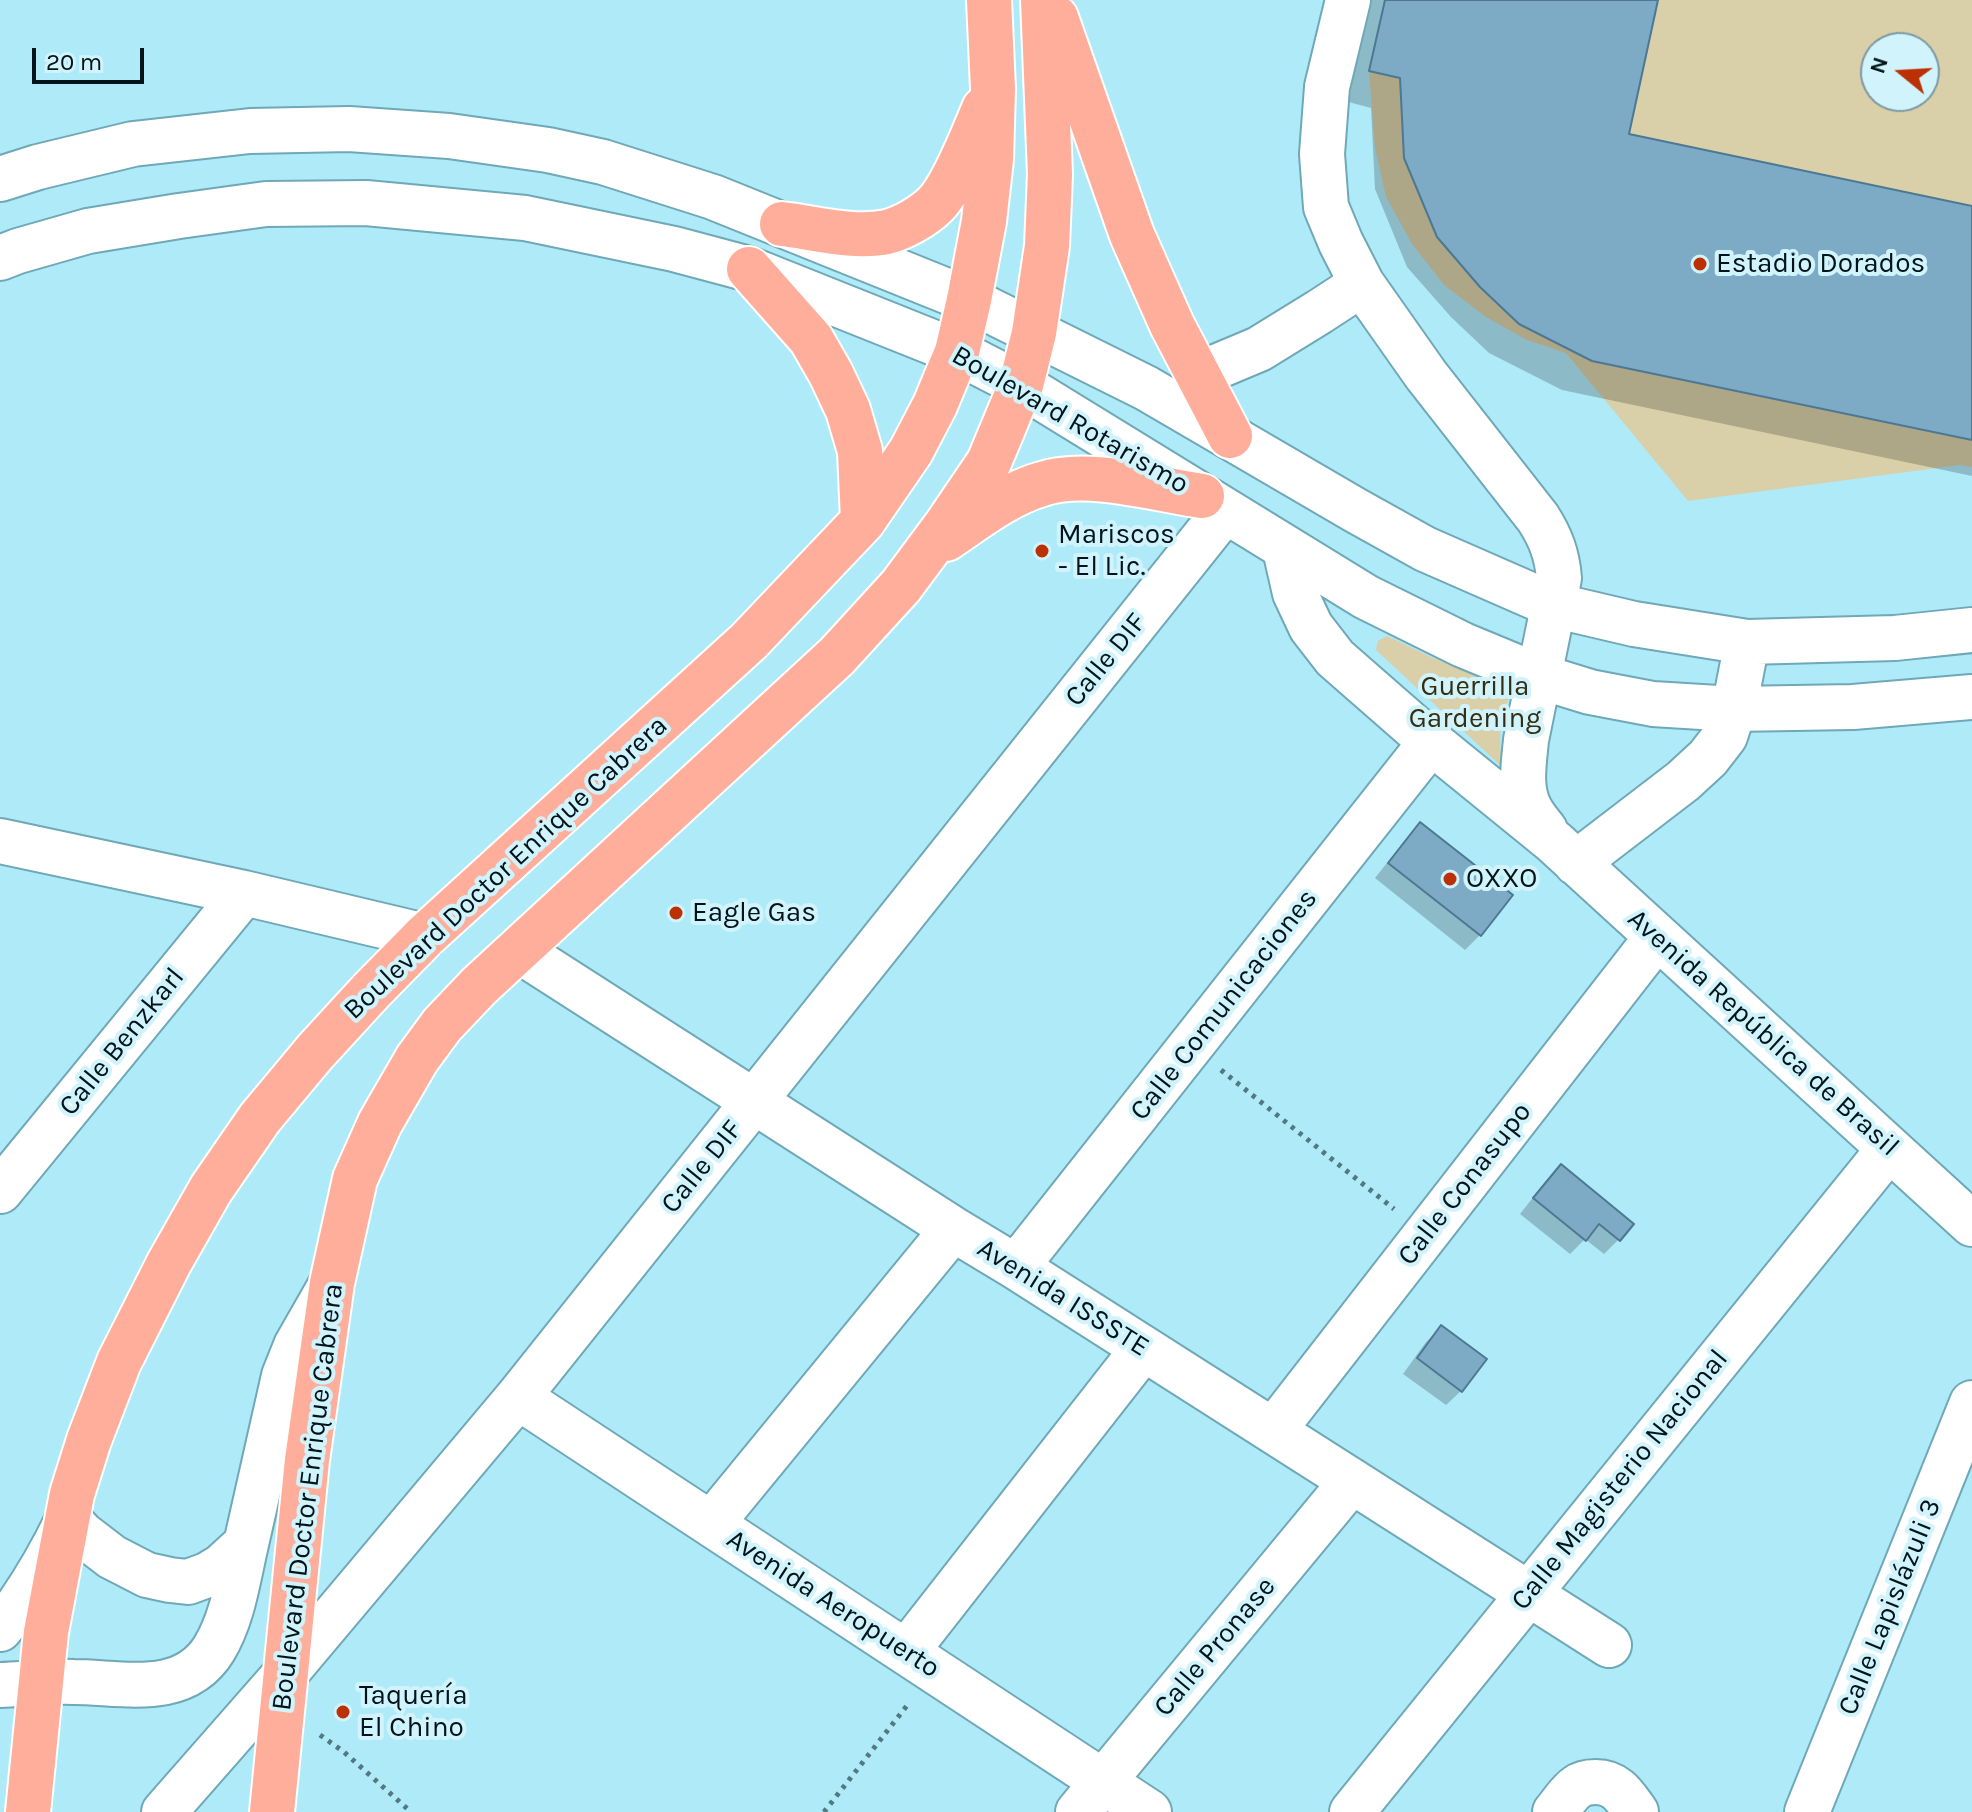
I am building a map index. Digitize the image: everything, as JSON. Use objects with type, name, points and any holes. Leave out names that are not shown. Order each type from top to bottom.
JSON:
[{"type":"main road","name":"Boulevard Doctor Enrique Cabrera","points":[[28,1812],[20,1684],[46,1632],[72,1494],[119,1362],[211,1189],[260,1118],[371,991],[425,936],[749,641],[863,521],[911,451],[957,352],[984,221],[991,159],[993,89],[989,0]]},
{"type":"main road","name":"Boulevard Doctor Enrique Cabrera","points":[[272,1812],[307,1460],[332,1283],[355,1179],[380,1123],[417,1059],[442,1025],[479,986],[837,656],[901,586],[989,462],[1021,385],[1034,333],[1047,246],[1050,174],[1043,0]]},
{"type":"main road","points":[[1050,0],[1132,235],[1172,325],[1230,436]]},
{"type":"main road","points":[[782,224],[864,233],[889,231],[915,220],[936,203],[949,183],[993,89]]},
{"type":"main road","points":[[749,269],[811,339],[848,410],[860,451],[863,521]]},
{"type":"main road","points":[[927,552],[1015,495],[1062,479],[1088,478],[1213,504]]},
{"type":"street","name":"Avenida República de Brasil","points":[[1348,0],[1327,87],[1322,154],[1326,207],[1362,284],[1426,375],[1551,538],[1558,560],[1559,578],[1526,740],[1523,787],[1530,810],[1565,852]]},
{"type":"street","name":"Boulevard Rotarismo","points":[[0,179],[133,144],[250,131],[349,129],[449,136],[548,150],[603,162],[713,197],[969,300],[1146,388],[1425,549],[1553,605],[1634,624],[1747,642],[1895,638],[1972,630]]},
{"type":"street","name":"Boulevard Rotarismo","points":[[0,258],[88,231],[266,204],[366,203],[525,218],[674,249],[749,269],[957,352],[1021,385],[1366,597],[1463,645],[1538,676],[1590,692],[1653,704],[1734,709],[1853,707],[1972,697]]},
{"type":"street","points":[[1197,375],[1259,349],[1362,284]]},
{"type":"street","name":"Calle DIF","points":[[164,1812],[284,1691],[755,1101],[1213,504]]},
{"type":"street","name":"Avenida República de Brasil","points":[[1285,549],[1295,593],[1311,627],[1335,658],[1565,852],[1972,1224]]},
{"type":"street","points":[[1565,852],[1683,781],[1708,758],[1725,736],[1734,709],[1747,642]]},
{"type":"street","name":"Calle Comunicaciones","points":[[1016,1267],[1431,742]]},
{"type":"street","points":[[0,841],[244,893],[425,936]]},
{"type":"street","name":"Calle Benzkarl","points":[[0,1191],[244,893]]},
{"type":"street","name":"Calle Conasupo","points":[[1273,1431],[1657,937]]},
{"type":"street","name":"Avenida ISSSTE","points":[[518,950],[1609,1645]]},
{"type":"street","name":"Calle Magisterio Nacional","points":[[1352,1812],[1889,1149]]},
{"type":"street","points":[[711,1524],[953,1229]]},
{"type":"street","points":[[20,1684],[72,1681],[154,1685],[186,1677],[214,1649],[228,1618],[284,1376],[296,1346],[332,1283]]},
{"type":"street","points":[[920,1662],[1143,1349]]},
{"type":"street","name":"Avenida Aeropuerto","points":[[518,1397],[920,1662],[1090,1797],[1149,1812]]},
{"type":"street","name":"Calle Lapislázuli 3","points":[[1807,1812],[1972,1403]]},
{"type":"street","name":"Calle Pronase","points":[[1090,1797],[1352,1481]]},
{"type":"street","points":[[0,1629],[49,1559],[68,1519],[112,1557],[147,1575],[170,1580],[188,1582],[207,1575],[246,1544]]},
{"type":"street","points":[[1555,1812],[1576,1787],[1599,1781],[1613,1785],[1623,1793],[1636,1812]]},
{"type":"path","points":[[1191,1046],[1426,1234]]},
{"type":"path","points":[[824,1812],[920,1662]]},
{"type":"path","points":[[284,1691],[344,1752],[411,1812]]},
{"type":"green space","name":"Estadio Dorados","points":[[1385,0],[1972,0],[1972,467],[1960,465],[1688,501],[1566,353],[1527,340],[1486,317],[1444,285],[1412,244],[1386,197],[1375,148],[1369,71]]},
{"type":"green space","name":"Guerrilla Gardening","points":[[1387,636],[1433,658],[1507,685],[1510,697],[1500,731],[1502,767],[1376,650],[1378,641]]},
{"type":"building","name":"Estadio Dorados","points":[[1385,0],[1658,0],[1629,134],[1972,206],[1972,440],[1592,361],[1519,324],[1480,287],[1437,237],[1404,158],[1400,78],[1369,71]]},
{"type":"building","name":"OXXO","points":[[1420,822],[1513,895],[1481,936],[1388,863]]},
{"type":"building","points":[[1561,1164],[1634,1224],[1620,1241],[1599,1224],[1586,1241],[1533,1198]]},
{"type":"building","points":[[1441,1325],[1487,1359],[1462,1392],[1417,1358]]},
{"type":"place","name":"Estadio Dorados","points":[[1700,264]]},
{"type":"place","name":"Mariscos - El Lic.","points":[[1042,551]]},
{"type":"place","name":"OXXO","points":[[1450,879]]},
{"type":"place","name":"Eagle Gas","points":[[676,913]]},
{"type":"place","name":"Taquería El Chino","points":[[343,1712]]}]
